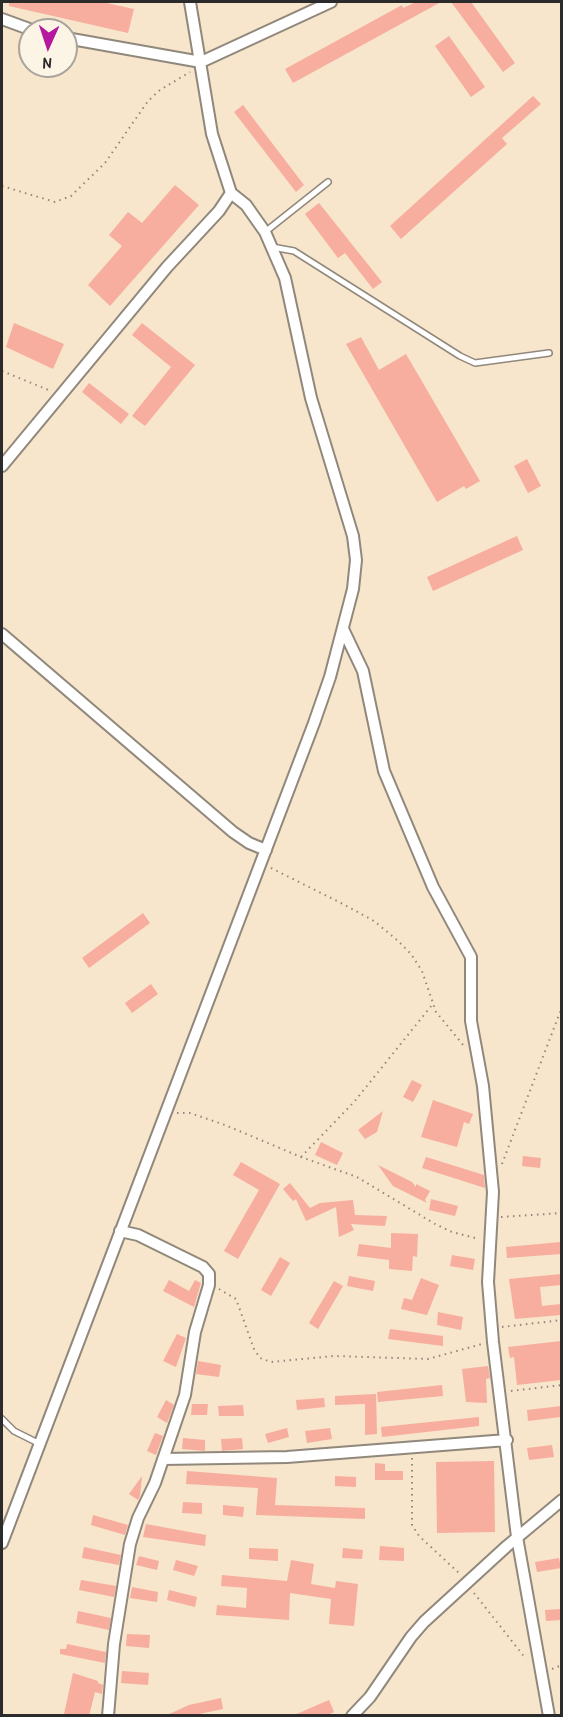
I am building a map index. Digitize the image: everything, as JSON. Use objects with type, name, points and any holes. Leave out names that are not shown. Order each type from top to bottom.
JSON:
[{"type":"street","points":[[2,1543],[330,677],[355,574],[353,536],[311,398],[285,278],[265,232],[246,205],[231,193],[212,134],[190,2]]},
{"type":"street","points":[[78,40],[201,62],[331,2]]},
{"type":"street","points":[[2,19],[18,25]]},
{"type":"street","points":[[2,466],[59,394],[167,267],[219,211],[231,193]]},
{"type":"street","points":[[342,629],[363,671],[381,757],[396,801],[438,898],[469,950],[471,1021],[478,1058],[492,1175],[488,1282],[493,1342],[507,1440],[517,1537],[549,1716]]},
{"type":"street","points":[[2,634],[232,832],[249,843],[266,849]]},
{"type":"street","points":[[108,1716],[118,1617],[130,1544],[138,1518],[155,1484],[185,1395],[195,1332],[209,1285],[208,1274],[203,1267],[138,1235],[120,1231]]},
{"type":"street","points":[[163,1459],[286,1457],[507,1440]]},
{"type":"street","points":[[352,1716],[387,1675],[411,1637],[517,1537],[561,1500]]},
{"type":"lane","points":[[265,232],[328,182]]},
{"type":"lane","points":[[272,247],[294,251],[475,363],[549,353]]},
{"type":"lane","points":[[2,1419],[14,1431],[38,1443]]},
{"type":"path","points":[[2,186],[55,202],[71,196],[105,163],[148,101],[160,90],[188,75],[201,62]]},
{"type":"path","points":[[2,371],[59,394]]},
{"type":"path","points":[[260,863],[374,921],[398,940],[422,971],[432,1005],[459,1041],[478,1058]]},
{"type":"path","points":[[301,1157],[354,1102],[432,1005]]},
{"type":"path","points":[[500,1171],[561,1007]]},
{"type":"path","points":[[164,1118],[179,1112],[190,1113],[357,1177],[452,1232],[488,1241]]},
{"type":"path","points":[[492,1218],[561,1213]]},
{"type":"path","points":[[209,1285],[236,1299],[254,1349],[260,1358],[271,1362],[334,1356],[428,1359],[493,1342]]},
{"type":"path","points":[[492,1328],[561,1320]]},
{"type":"path","points":[[501,1392],[561,1385]]},
{"type":"path","points":[[412,1446],[412,1525],[419,1536],[456,1569],[531,1665],[541,1673]]},
{"type":"building","points":[[9,2],[102,2],[134,9],[128,33],[78,22],[78,18],[62,18],[9,6]]},
{"type":"building","points":[[416,2],[441,2],[293,83],[285,69],[402,5],[403,8]]},
{"type":"building","points":[[451,2],[471,2],[515,63],[503,72]]},
{"type":"building","points":[[449,36],[485,87],[471,97],[435,46]]},
{"type":"building","points":[[533,96],[541,104],[502,138],[507,144],[401,239],[390,226]]},
{"type":"building","points":[[243,105],[304,185],[296,192],[234,112]]},
{"type":"building","points":[[175,185],[199,205],[110,306],[88,285],[122,246],[109,235],[128,212],[142,223]]},
{"type":"building","points":[[319,203],[382,282],[373,289],[345,253],[338,258],[305,214]]},
{"type":"building","points":[[14,323],[64,344],[53,369],[6,347]]},
{"type":"building","points":[[142,323],[195,365],[145,426],[132,416],[171,367],[132,335]]},
{"type":"building","points":[[361,337],[379,370],[406,354],[480,481],[466,489],[464,486],[437,502],[346,344]]},
{"type":"building","points":[[89,383],[129,414],[121,424],[82,392]]},
{"type":"building","points":[[527,459],[541,486],[528,493],[514,466]]},
{"type":"building","points":[[517,536],[523,550],[433,591],[427,577]]},
{"type":"building","points":[[143,913],[150,923],[89,968],[82,958]]},
{"type":"building","points":[[151,984],[158,994],[132,1013],[125,1003]]},
{"type":"building","points":[[412,1080],[422,1085],[413,1102],[403,1097]]},
{"type":"building","points":[[433,1100],[473,1114],[469,1124],[464,1122],[457,1147],[421,1137]]},
{"type":"building","points":[[383,1111],[377,1132],[365,1139],[358,1130]]},
{"type":"building","points":[[321,1142],[343,1153],[337,1165],[315,1155]]},
{"type":"building","points":[[523,1156],[541,1158],[540,1168],[522,1166]]},
{"type":"building","points":[[426,1157],[484,1175],[485,1188],[422,1168]]},
{"type":"building","points":[[241,1162],[280,1184],[238,1259],[224,1251],[259,1190],[233,1175]]},
{"type":"building","points":[[378,1165],[412,1182],[416,1187],[416,1184],[430,1191],[425,1200],[427,1203],[393,1186]]},
{"type":"building","points":[[290,1183],[310,1208],[320,1203],[353,1200],[355,1215],[387,1216],[385,1226],[351,1224],[354,1230],[339,1237],[336,1207],[306,1221],[296,1199],[293,1201],[283,1189]]},
{"type":"building","points":[[431,1199],[458,1206],[455,1216],[429,1210]]},
{"type":"building","points":[[391,1233],[418,1234],[417,1257],[413,1256],[412,1271],[389,1269],[389,1260],[357,1256],[359,1244],[391,1248]]},
{"type":"building","points":[[561,1242],[561,1254],[507,1258],[506,1247]]},
{"type":"building","points":[[452,1255],[475,1259],[473,1270],[450,1266]]},
{"type":"building","points":[[280,1257],[290,1263],[271,1296],[261,1290]]},
{"type":"building","points":[[561,1274],[561,1285],[540,1287],[542,1306],[561,1304],[561,1315],[515,1319],[509,1279]]},
{"type":"building","points":[[349,1276],[375,1281],[373,1291],[347,1286]]},
{"type":"building","points":[[421,1278],[439,1285],[427,1315],[401,1309],[404,1298],[412,1300]]},
{"type":"building","points":[[169,1280],[189,1291],[195,1280],[201,1283],[194,1307],[163,1291]]},
{"type":"building","points":[[334,1281],[343,1286],[318,1329],[309,1323]]},
{"type":"building","points":[[438,1312],[463,1317],[461,1330],[437,1325]]},
{"type":"building","points":[[390,1329],[443,1336],[443,1346],[388,1339]]},
{"type":"building","points":[[177,1334],[186,1338],[176,1367],[163,1361]]},
{"type":"building","points":[[561,1341],[561,1380],[517,1385],[514,1357],[510,1358],[508,1347]]},
{"type":"building","points":[[198,1361],[221,1365],[219,1377],[196,1374]]},
{"type":"building","points":[[488,1366],[490,1378],[486,1379],[487,1403],[466,1402],[462,1369]]},
{"type":"building","points":[[442,1385],[443,1396],[378,1402],[377,1392]]},
{"type":"building","points":[[376,1394],[377,1434],[365,1435],[365,1404],[335,1405],[335,1396]]},
{"type":"building","points":[[324,1398],[325,1407],[297,1410],[296,1400]]},
{"type":"building","points":[[166,1400],[174,1405],[167,1423],[157,1417]]},
{"type":"building","points":[[192,1404],[208,1404],[207,1415],[191,1415]]},
{"type":"building","points":[[243,1405],[244,1416],[219,1416],[218,1406]]},
{"type":"building","points":[[561,1406],[561,1417],[528,1421],[527,1410]]},
{"type":"building","points":[[479,1417],[479,1426],[382,1437],[381,1427]]},
{"type":"building","points":[[287,1428],[289,1437],[268,1443],[265,1434]]},
{"type":"building","points":[[330,1428],[332,1439],[307,1443],[305,1431]]},
{"type":"building","points":[[155,1433],[163,1436],[156,1455],[147,1451]]},
{"type":"building","points":[[183,1438],[205,1440],[205,1451],[182,1449]]},
{"type":"building","points":[[242,1438],[243,1449],[222,1451],[221,1439]]},
{"type":"building","points":[[552,1445],[554,1457],[529,1460],[527,1448]]},
{"type":"building","points":[[494,1461],[495,1532],[437,1533],[436,1462]]},
{"type":"building","points":[[375,1463],[385,1464],[385,1471],[403,1471],[403,1480],[375,1480]]},
{"type":"building","points":[[187,1471],[277,1478],[275,1505],[365,1508],[365,1519],[256,1515],[258,1488],[186,1484]]},
{"type":"building","points":[[142,1476],[140,1496],[138,1500],[129,1494]]},
{"type":"building","points":[[335,1476],[356,1477],[356,1487],[335,1486]]},
{"type":"building","points":[[183,1502],[202,1503],[202,1514],[182,1513]]},
{"type":"building","points":[[223,1505],[244,1507],[243,1517],[223,1515]]},
{"type":"building","points":[[93,1515],[128,1525],[125,1535],[91,1525]]},
{"type":"building","points":[[146,1524],[206,1535],[205,1546],[143,1537]]},
{"type":"building","points":[[380,1546],[404,1548],[404,1561],[379,1560]]},
{"type":"building","points":[[84,1547],[121,1555],[119,1565],[82,1558]]},
{"type":"building","points":[[249,1548],[278,1549],[278,1561],[249,1559]]},
{"type":"building","points":[[343,1548],[363,1550],[362,1559],[342,1558]]},
{"type":"building","points":[[139,1556],[159,1561],[157,1570],[136,1565]]},
{"type":"building","points":[[559,1558],[561,1568],[537,1572],[535,1562]]},
{"type":"building","points":[[176,1560],[198,1566],[194,1576],[173,1570]]},
{"type":"building","points":[[291,1560],[314,1564],[311,1584],[335,1588],[336,1581],[358,1584],[354,1626],[329,1624],[331,1599],[290,1593],[289,1620],[216,1615],[217,1605],[246,1608],[247,1588],[221,1586],[222,1575],[287,1581]]},
{"type":"building","points":[[81,1580],[116,1586],[114,1597],[79,1590]]},
{"type":"building","points":[[132,1587],[158,1592],[157,1602],[130,1598]]},
{"type":"building","points":[[169,1590],[197,1597],[195,1607],[167,1600]]},
{"type":"building","points":[[561,1609],[561,1620],[546,1621],[545,1610]]},
{"type":"building","points":[[78,1611],[111,1618],[109,1630],[76,1623]]},
{"type":"building","points":[[127,1634],[150,1635],[149,1648],[126,1646]]},
{"type":"building","points":[[67,1644],[106,1652],[105,1663],[60,1654],[60,1649],[66,1649]]},
{"type":"building","points":[[122,1671],[149,1673],[148,1685],[121,1683]]},
{"type":"building","points":[[73,1673],[98,1681],[103,1685],[102,1694],[95,1692],[89,1716],[64,1714]]},
{"type":"building","points":[[221,1698],[223,1709],[190,1716],[165,1716],[189,1705]]},
{"type":"building","points":[[329,1700],[334,1712],[326,1716],[292,1716]]}]
